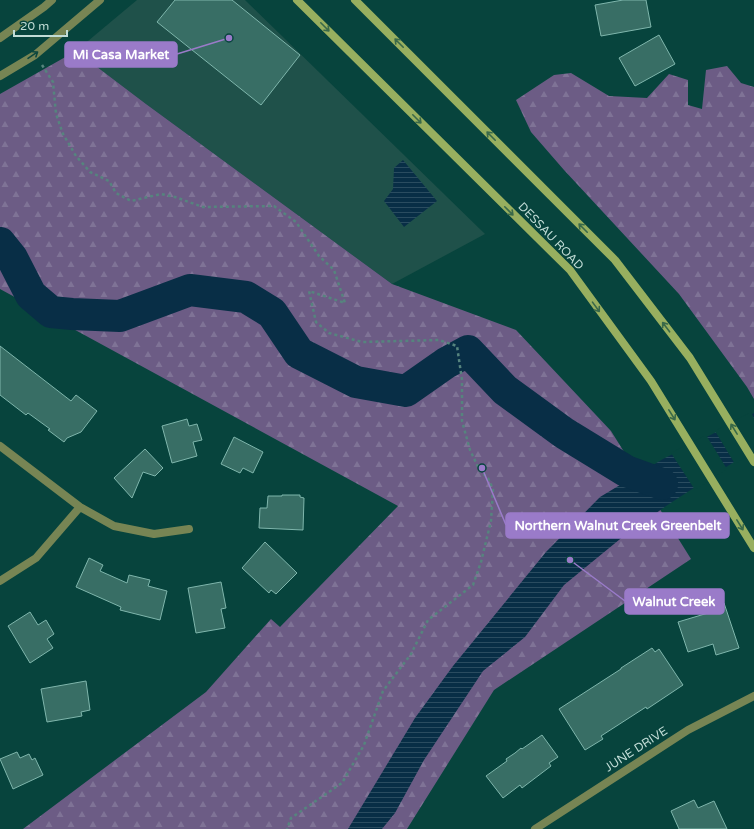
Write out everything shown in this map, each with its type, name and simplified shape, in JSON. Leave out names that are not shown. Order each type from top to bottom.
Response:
[{"type":"main road","name":"DESSAU ROAD","points":[[297,0],[570,270],[651,381],[753,546]]},
{"type":"main road","points":[[355,0],[615,260],[690,358],[754,462]]},
{"type":"street","points":[[0,38],[52,0]]},
{"type":"street","points":[[0,76],[35,55],[100,0]]},
{"type":"street","points":[[0,446],[80,507],[114,526],[154,534],[190,528]]},
{"type":"street","points":[[0,581],[36,558],[80,507]]},
{"type":"street","name":"JUNE DRIVE","points":[[535,829],[688,730],[754,696]]},
{"type":"path","points":[[42,65],[53,82],[56,114],[63,134],[76,156],[90,172],[109,181],[116,193],[131,201],[161,194],[175,197],[203,207],[274,206],[296,222],[319,256],[334,270],[345,303],[309,291],[316,322],[329,333],[362,342],[439,340],[457,346],[462,380],[462,422],[470,450],[480,471],[488,478],[493,489],[491,521],[481,562],[473,585],[428,620],[411,654],[383,691],[364,745],[342,783],[291,818],[286,829]]},
{"type":"shaded area","points":[[137,0],[245,0],[485,234],[392,284],[76,51]]},
{"type":"shaded area","points":[[403,160],[437,201],[404,227],[384,201],[393,189],[394,168]]},
{"type":"shaded area","points":[[754,413],[754,449],[669,504],[625,535],[564,585],[525,637],[483,671],[424,760],[395,813],[382,829],[348,829],[415,718],[453,666],[546,552],[600,497],[663,459]]},
{"type":"green space","points":[[76,51],[392,284],[516,330],[611,431],[691,559],[494,690],[407,829],[23,829],[206,692],[271,619],[280,627],[398,506],[0,289],[0,94]]},
{"type":"green space","points":[[727,66],[741,83],[754,87],[754,399],[747,387],[679,294],[564,170],[531,132],[516,100],[554,75],[571,73],[609,96],[647,98],[669,74],[688,80],[688,105],[702,109],[706,70]]},
{"type":"pier","points":[[751,412],[754,418],[754,452],[735,464],[715,431]]},
{"type":"pier","points":[[706,435],[727,469],[695,490],[671,453]]},
{"type":"building","points":[[175,0],[232,0],[300,55],[261,105],[157,22]]},
{"type":"building","points":[[623,0],[646,0],[651,27],[601,36],[595,5]]},
{"type":"building","points":[[659,35],[675,64],[635,86],[619,58]]},
{"type":"building","points":[[0,346],[71,401],[76,395],[97,411],[81,432],[67,438],[64,442],[48,430],[50,429],[28,413],[26,415],[0,395]]},
{"type":"building","points":[[187,419],[189,426],[197,424],[202,440],[193,442],[197,456],[172,463],[162,426]]},
{"type":"building","points":[[234,437],[263,452],[253,473],[243,468],[240,473],[221,464]]},
{"type":"building","points":[[145,449],[163,468],[155,476],[143,472],[132,498],[114,478]]},
{"type":"building","points":[[300,495],[300,497],[304,498],[303,530],[259,528],[260,508],[267,508],[268,496]]},
{"type":"building","points":[[265,542],[297,573],[276,594],[271,590],[269,593],[242,568]]},
{"type":"building","points":[[89,558],[103,565],[100,571],[127,583],[129,575],[150,580],[148,586],[167,591],[160,620],[120,610],[121,607],[76,587]]},
{"type":"building","points":[[221,582],[226,608],[221,609],[225,628],[196,633],[188,588]]},
{"type":"building","points":[[724,603],[739,648],[716,655],[713,644],[688,652],[678,622],[708,613],[707,609]]},
{"type":"building","points":[[30,612],[38,625],[46,620],[54,634],[47,639],[53,648],[30,663],[8,626]]},
{"type":"building","points":[[652,648],[655,652],[659,649],[683,685],[647,709],[646,707],[601,736],[603,739],[585,750],[559,709]]},
{"type":"building","points":[[86,681],[90,710],[81,712],[82,716],[47,722],[41,689]]},
{"type":"building","points":[[542,735],[558,757],[549,763],[551,766],[522,788],[520,785],[503,798],[486,776],[507,761],[506,759],[521,748],[522,749]]},
{"type":"building","points":[[17,752],[20,758],[29,754],[32,760],[35,758],[43,775],[13,789],[0,759]]},
{"type":"building","points":[[694,800],[698,808],[714,801],[727,829],[679,829],[671,811]]},
{"type":"waterway","points":[[0,243],[12,258],[31,295],[51,312],[120,316],[190,290],[246,297],[272,313],[299,353],[356,382],[406,391],[446,363],[468,351],[505,390],[564,433],[626,471],[662,484]]},
{"type":"place","name":"Mi Casa Market","points":[[229,38]]},
{"type":"place","name":"Northern Walnut Creek Greenbelt","points":[[482,468]]},
{"type":"place","name":"Walnut Creek","points":[[570,560]]}]
